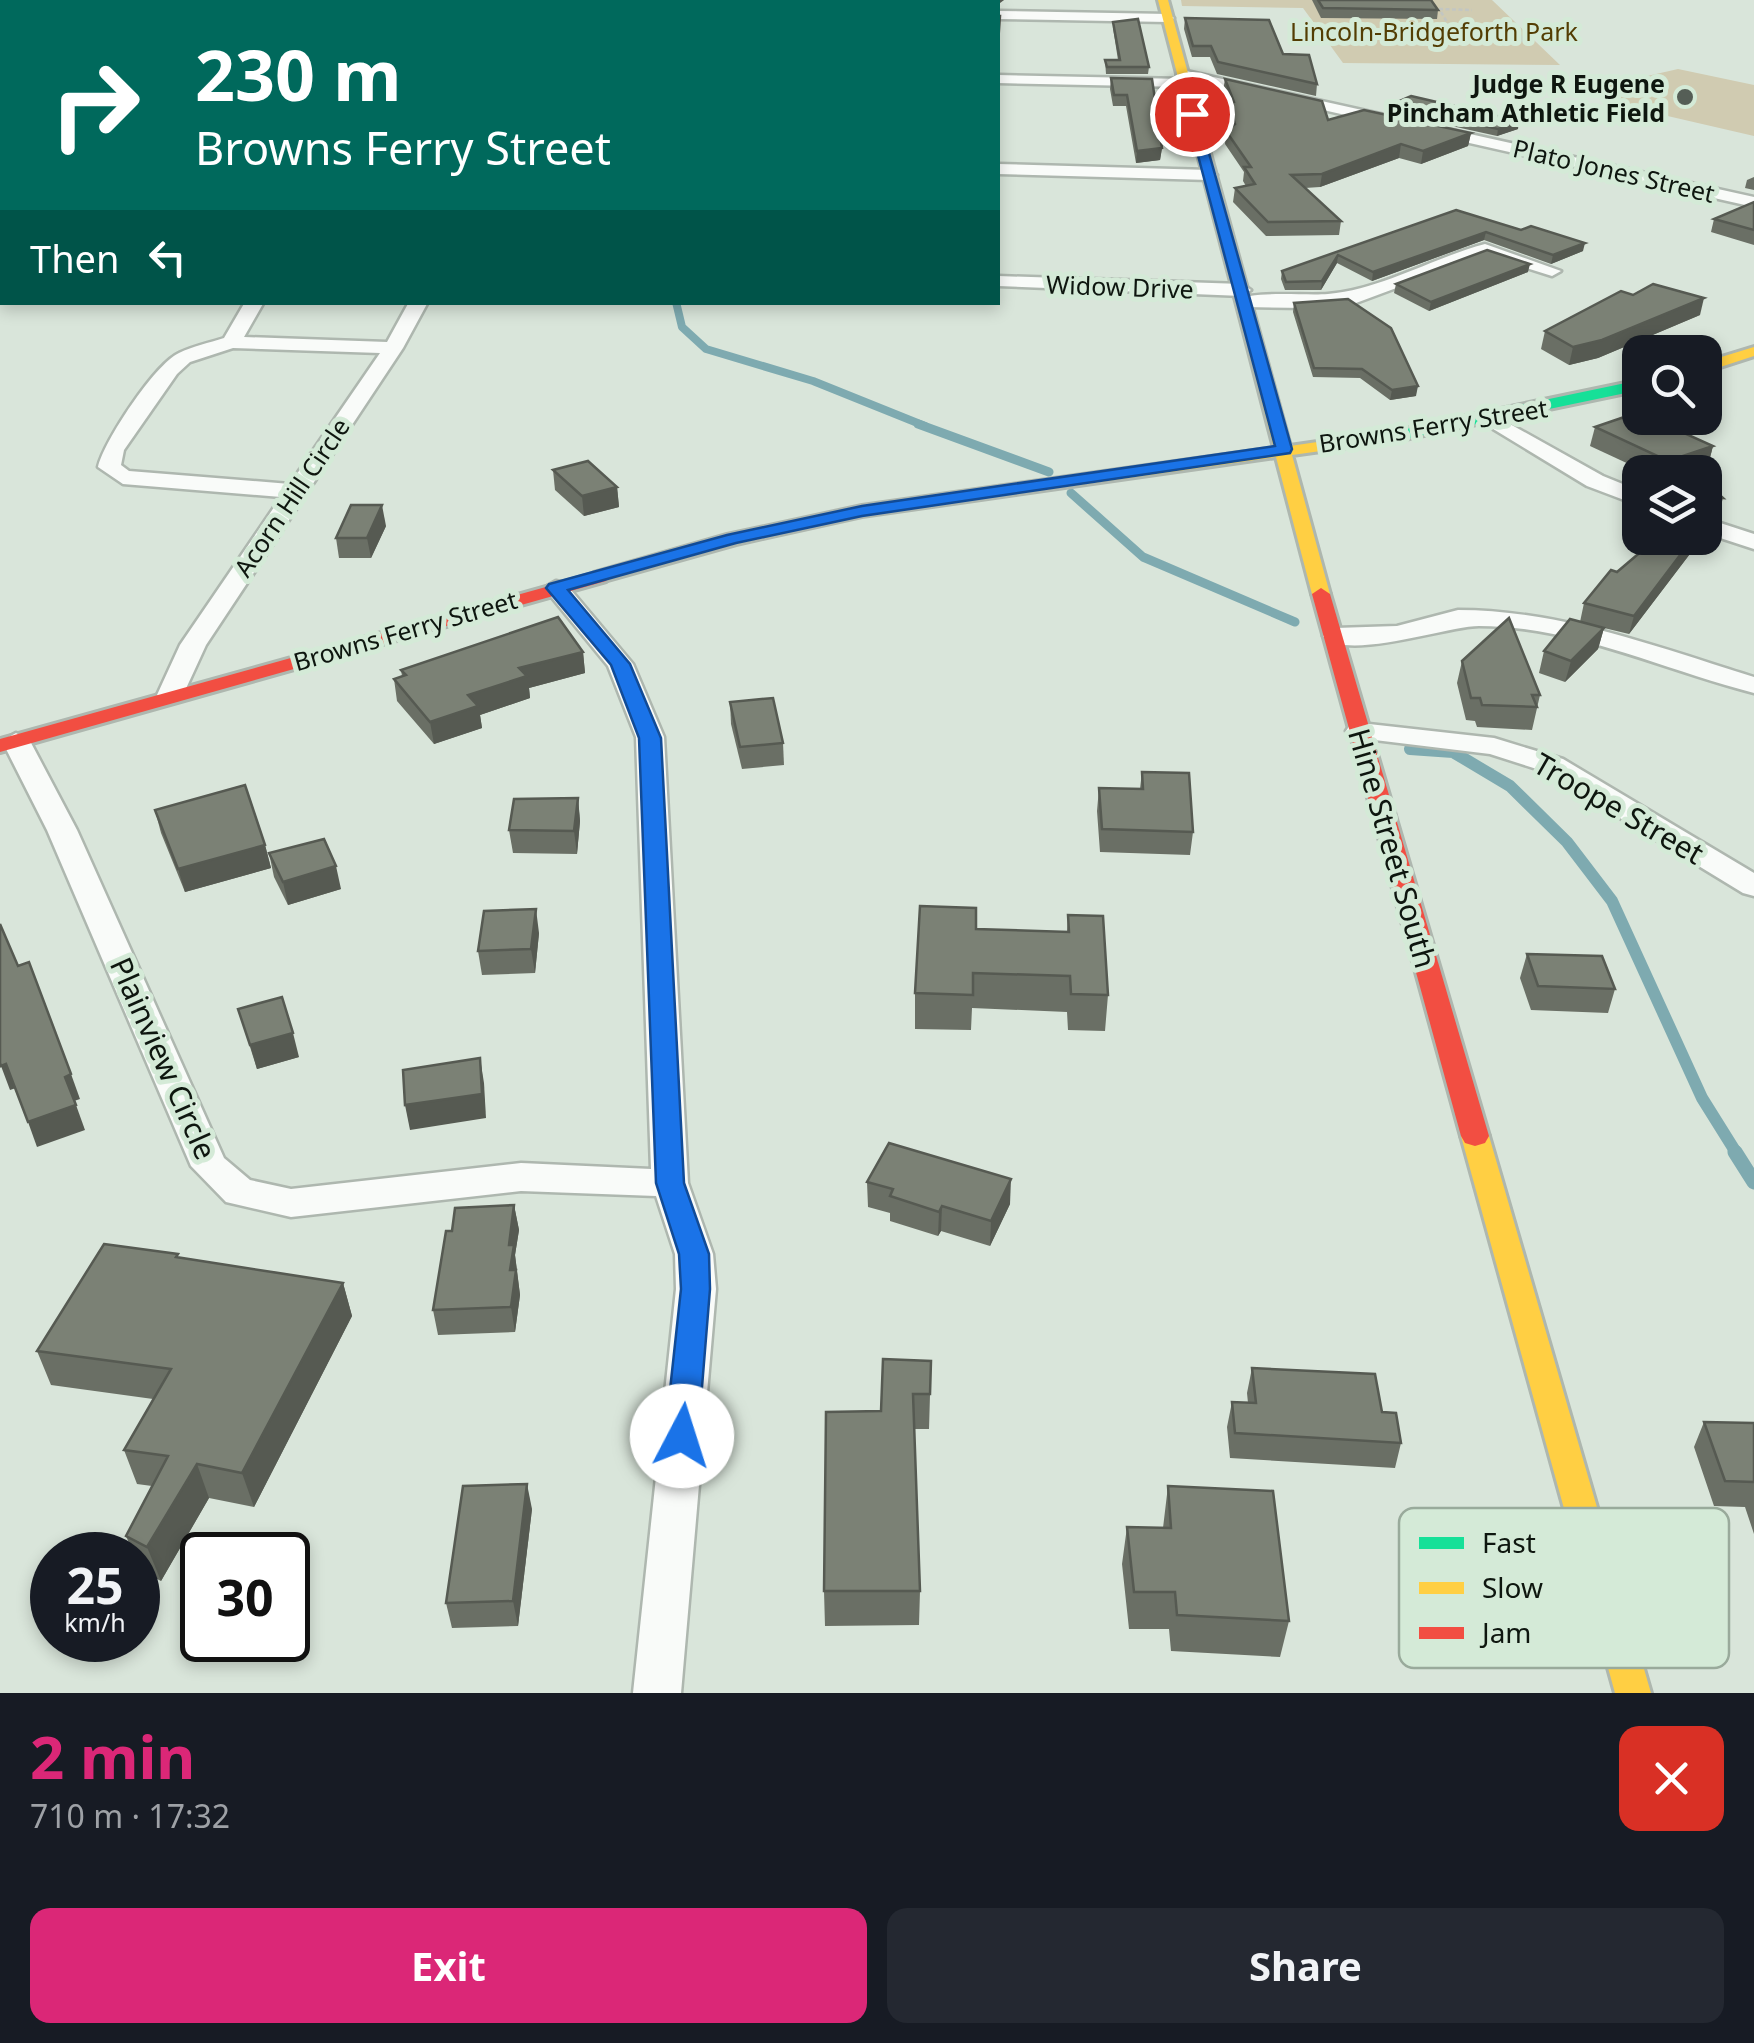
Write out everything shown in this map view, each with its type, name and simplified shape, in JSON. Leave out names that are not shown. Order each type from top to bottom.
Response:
[{"type":"street","points":[[1000,15],[1165,9]]},
{"type":"street","name":"Hine Street South","points":[[1165,9],[1360,730],[1581,1508]]},
{"type":"street","name":"Plato Jones Street","points":[[1000,79],[1183,78],[1754,202]]},
{"type":"street","points":[[1000,169],[1210,175]]},
{"type":"street","name":"Widow Drive","points":[[1000,281],[1319,302],[1356,297],[1485,249],[1552,271]]},
{"type":"street","points":[[231,342],[253,305]]},
{"type":"street","name":"Acorn Hill Circle","points":[[170,695],[192,645],[417,305]]},
{"type":"street","points":[[294,491],[123,476],[108,466],[113,450],[170,370],[183,358],[231,342],[392,348]]},
{"type":"street","points":[[1722,361],[1754,351]]},
{"type":"street","name":"Browns Ferry Street","points":[[8,743],[733,539],[862,511],[1492,420],[1622,389]]},
{"type":"street","points":[[1492,420],[1595,481],[1622,492]]},
{"type":"street","points":[[1722,531],[1754,542]]},
{"type":"street","points":[[556,588],[620,664],[650,738],[670,1183],[694,1254],[696,1289],[657,1693]]},
{"type":"street","points":[[1336,636],[1398,634],[1458,618],[1495,618],[1572,630],[1754,685]]},
{"type":"street","name":"Troope Street","points":[[1360,730],[1494,746],[1552,765],[1754,886]]},
{"type":"street","name":"Plainview Circle","points":[[8,743],[62,830],[209,1166],[240,1192],[291,1204],[521,1176],[670,1183]]},
{"type":"street","name":"Hine Street South","points":[[1626,1668],[1633,1693]]},
{"type":"path","points":[[1439,9],[1450,27],[1512,27],[1524,40],[1504,42]]},
{"type":"path","points":[[1432,12],[1472,10]]},
{"type":"green space","name":"Lincoln-Bridgeforth Park","points":[[1181,0],[1492,0],[1560,65],[1343,63],[1303,8],[1182,6]]},
{"type":"green space","name":"Judge R Eugene Pincham Athletic Field","points":[[1678,69],[1754,85],[1754,136],[1633,108],[1599,87]]},
{"type":"building","points":[[1318,0],[1431,0],[1438,10],[1323,8]]},
{"type":"building","points":[[1185,18],[1269,20],[1283,54],[1309,55],[1317,84],[1218,62],[1211,46],[1193,46]]},
{"type":"building","points":[[1138,19],[1149,67],[1107,67],[1105,60],[1120,60],[1113,22]]},
{"type":"building","points":[[1111,78],[1152,79],[1162,148],[1137,151],[1127,95],[1114,95]]},
{"type":"building","points":[[1225,79],[1322,101],[1328,120],[1364,110],[1471,133],[1423,151],[1401,144],[1322,174],[1291,175],[1341,221],[1268,222],[1235,188],[1255,184],[1244,167],[1251,167],[1226,131],[1235,124],[1229,105],[1234,102]]},
{"type":"building","points":[[1411,96],[1519,121],[1498,129],[1390,105]]},
{"type":"building","points":[[1754,202],[1754,230],[1714,219]]},
{"type":"building","points":[[1456,210],[1521,230],[1531,226],[1585,243],[1553,255],[1486,232],[1373,272],[1338,255],[1322,281],[1286,282],[1282,271]]},
{"type":"building","points":[[1487,250],[1530,264],[1431,302],[1396,284]]},
{"type":"building","points":[[1653,284],[1704,298],[1602,340],[1573,347],[1545,331],[1621,291],[1633,295]]},
{"type":"building","points":[[1348,299],[1391,328],[1418,386],[1392,390],[1362,369],[1314,368],[1294,303]]},
{"type":"building","points":[[1622,418],[1622,435],[1689,435],[1713,446],[1686,455],[1655,455],[1595,427]]},
{"type":"building","points":[[588,461],[617,487],[582,496],[553,470]]},
{"type":"building","points":[[351,505],[382,505],[367,538],[336,538]]},
{"type":"building","points":[[1637,555],[1680,555],[1634,616],[1584,603],[1611,570],[1617,572]]},
{"type":"building","points":[[558,617],[583,652],[519,668],[527,676],[468,695],[478,706],[430,722],[394,679],[406,675],[401,670]]},
{"type":"building","points":[[1509,618],[1540,695],[1532,695],[1537,707],[1482,705],[1480,698],[1471,698],[1462,661]]},
{"type":"building","points":[[1570,619],[1604,628],[1571,661],[1544,651]]},
{"type":"building","points":[[773,698],[783,743],[740,747],[730,702]]},
{"type":"building","points":[[1142,772],[1189,773],[1193,832],[1102,829],[1099,788],[1143,789]]},
{"type":"building","points":[[245,785],[265,845],[178,869],[155,810]]},
{"type":"building","points":[[578,798],[574,831],[509,830],[514,799]]},
{"type":"building","points":[[324,839],[336,866],[283,882],[269,853]]},
{"type":"building","points":[[920,906],[976,908],[976,929],[1069,932],[1068,915],[1103,916],[1108,995],[1071,994],[1070,976],[973,973],[973,995],[915,993]]},
{"type":"building","points":[[536,909],[531,949],[478,951],[484,911]]},
{"type":"building","points":[[0,924],[18,966],[29,962],[71,1074],[65,1077],[76,1105],[28,1122],[6,1064],[0,1063]]},
{"type":"building","points":[[1527,954],[1602,956],[1615,989],[1538,986]]},
{"type":"building","points":[[282,997],[293,1033],[250,1045],[238,1009]]},
{"type":"building","points":[[480,1058],[482,1094],[405,1105],[403,1070]]},
{"type":"building","points":[[889,1143],[1011,1179],[991,1221],[942,1206],[939,1212],[890,1196],[893,1189],[867,1182]]},
{"type":"building","points":[[514,1205],[509,1245],[514,1245],[510,1270],[516,1270],[511,1307],[433,1310],[446,1231],[452,1231],[455,1208]]},
{"type":"building","points":[[104,1244],[343,1283],[242,1473],[197,1464],[156,1532],[128,1532],[168,1456],[124,1450],[171,1369],[37,1351]]},
{"type":"building","points":[[883,1359],[931,1361],[930,1394],[913,1394],[920,1591],[824,1591],[826,1412],[881,1411]]},
{"type":"building","points":[[1252,1368],[1375,1374],[1382,1412],[1396,1413],[1401,1443],[1235,1433],[1232,1402],[1256,1403]]},
{"type":"building","points":[[1704,1422],[1754,1423],[1754,1482],[1725,1481]]},
{"type":"building","points":[[527,1484],[513,1601],[446,1603],[463,1486]]},
{"type":"building","points":[[1168,1486],[1273,1491],[1289,1621],[1177,1615],[1175,1592],[1134,1592],[1127,1527],[1171,1528]]},
{"type":"waterway","points":[[677,305],[682,327],[706,349],[813,381],[925,426]]},
{"type":"waterway","points":[[918,424],[1049,472]]},
{"type":"waterway","points":[[1071,493],[1143,557],[1295,622]]},
{"type":"waterway","points":[[1410,749],[1453,752],[1510,786],[1567,842],[1612,901],[1702,1098],[1737,1154]]},
{"type":"waterway","points":[[1735,1152],[1754,1182]]},
{"type":"traffic: fast","points":[[1400,435],[1622,389]]},
{"type":"traffic: slow","points":[[1163,0],[1321,594]]},
{"type":"traffic: slow","points":[[1722,361],[1754,351]]},
{"type":"traffic: slow","points":[[600,577],[733,539],[862,511],[1400,435]]},
{"type":"traffic: slow","points":[[1475,1136],[1581,1508]]},
{"type":"traffic: slow","points":[[1626,1668],[1633,1693]]},
{"type":"traffic: jam","points":[[0,746],[600,577]]},
{"type":"traffic: jam","points":[[1321,594],[1475,1136]]},
{"type":"place","name":"Judge R Eugene Pincham Athletic Field","points":[[1685,97]]},
{"type":"route","points":[[682,1436],[696,1289],[694,1254],[670,1183],[650,738],[620,664],[556,588],[733,539],[862,511],[1284,449],[1192,114]]}]
